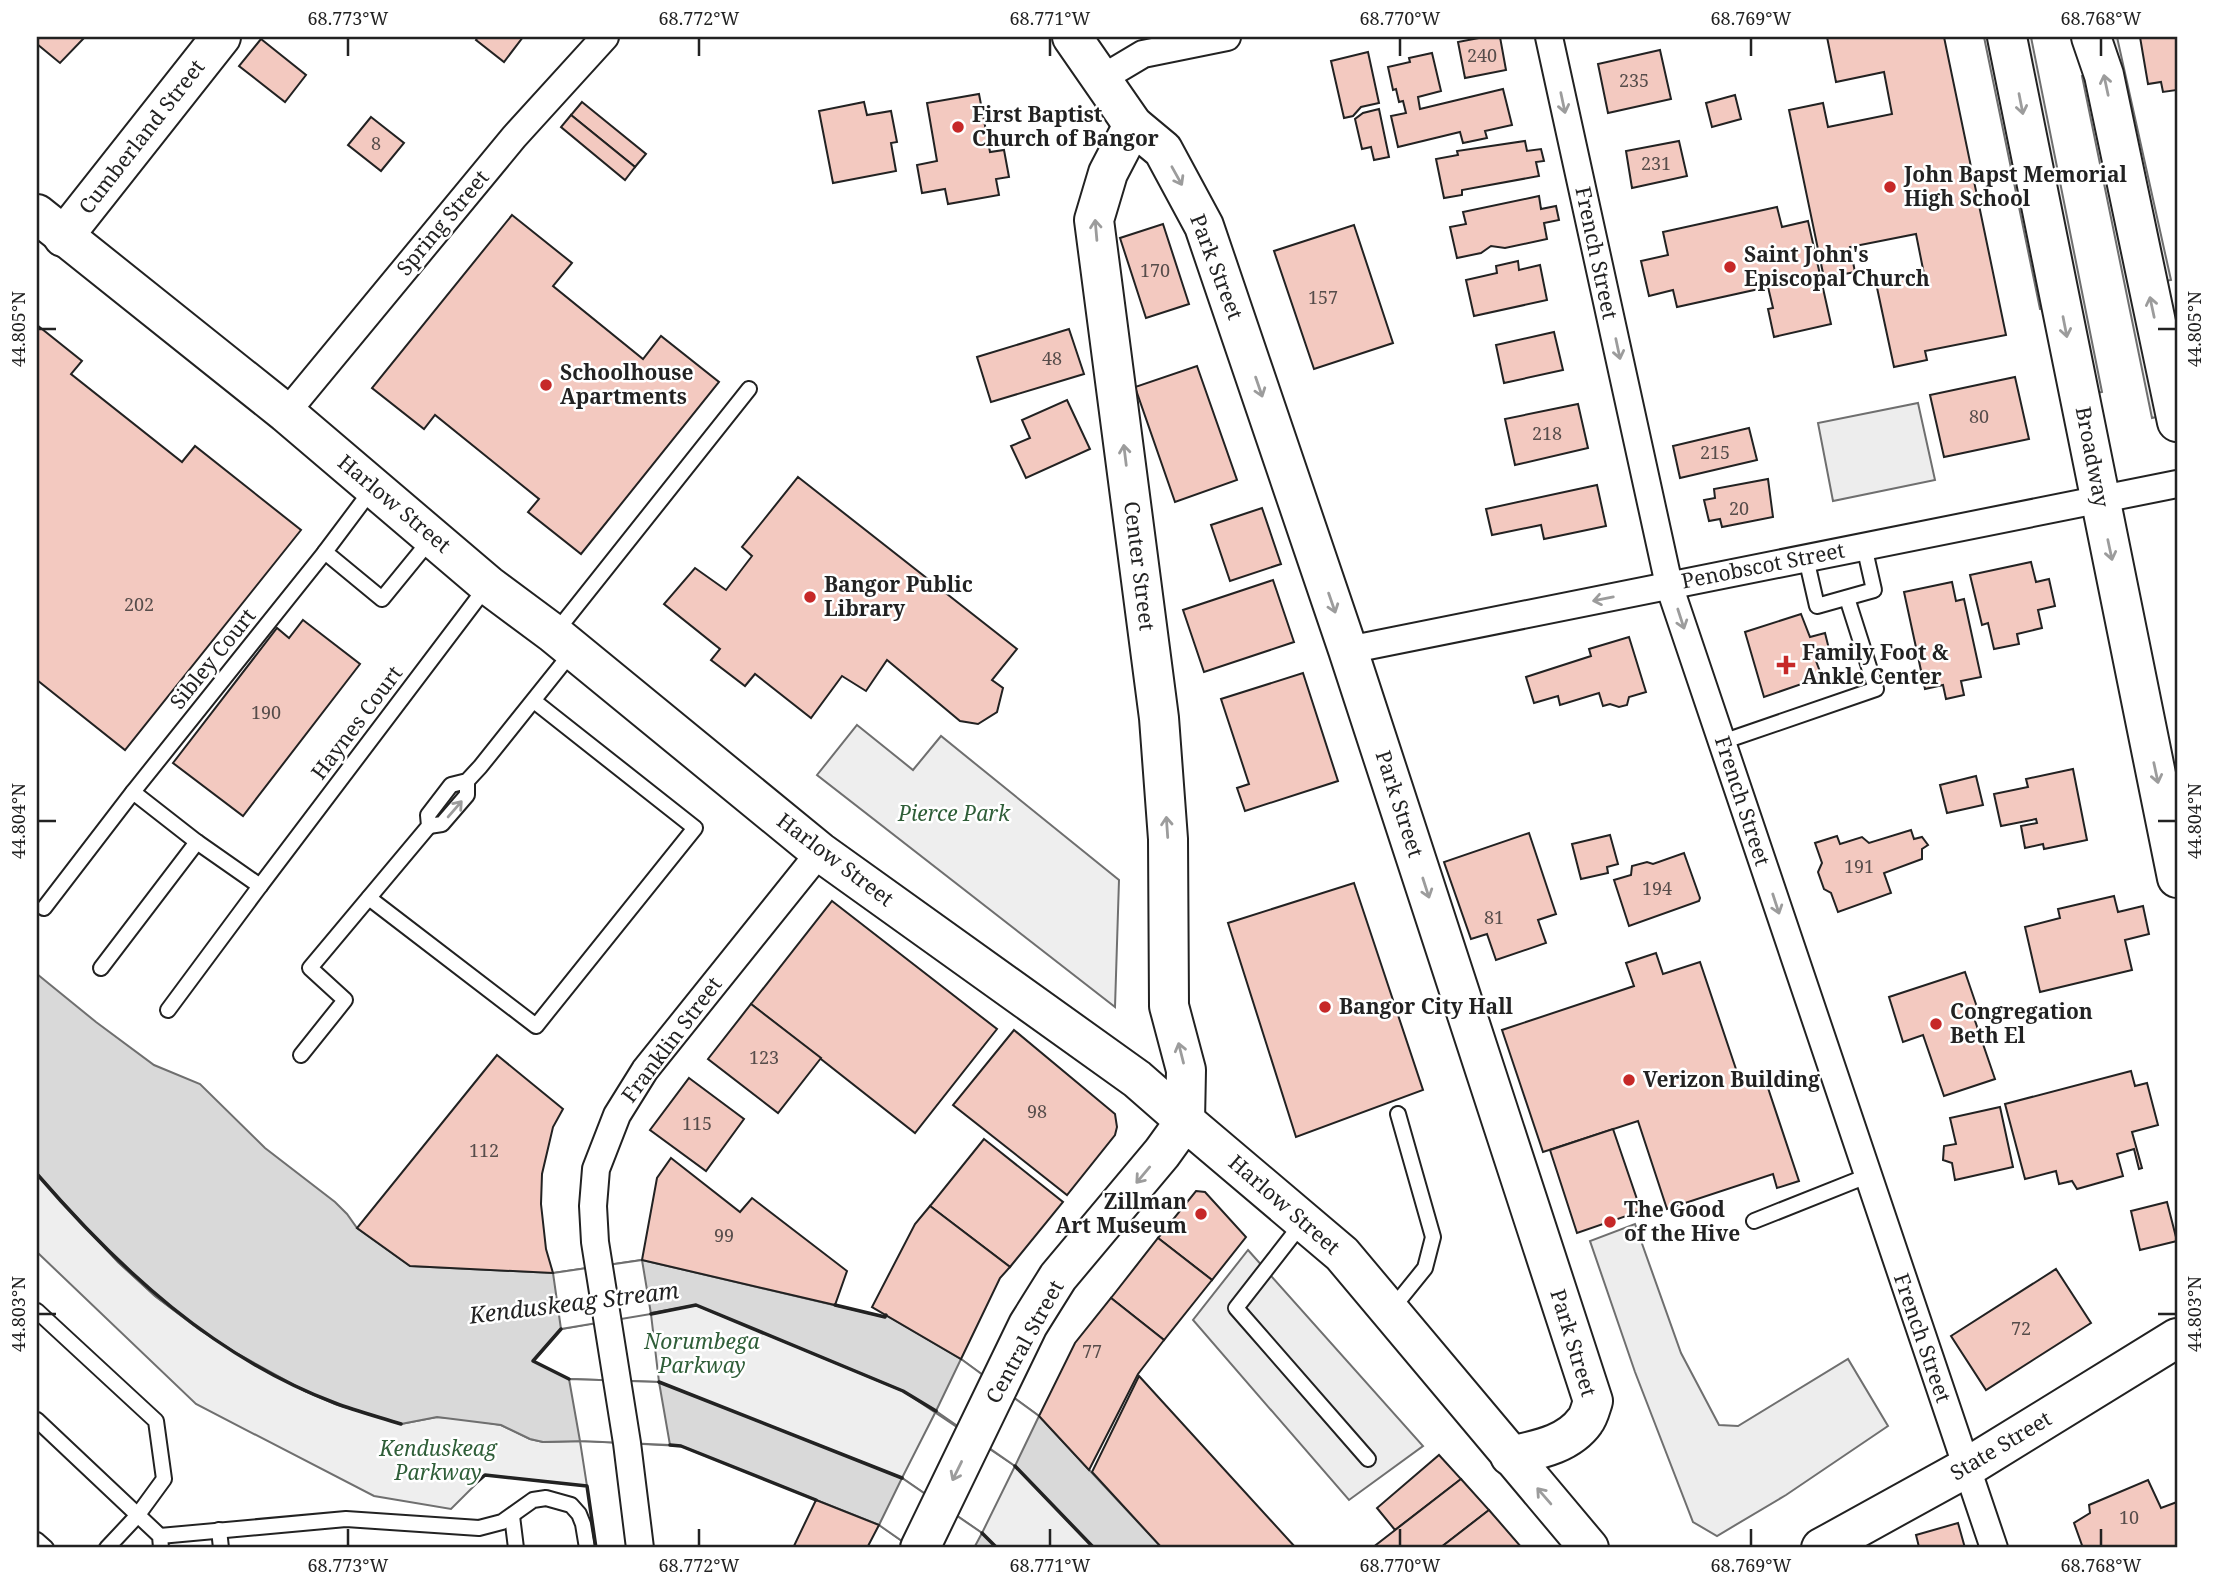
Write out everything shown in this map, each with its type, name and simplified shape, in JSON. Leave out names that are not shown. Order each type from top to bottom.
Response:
[{"type":"street","name":"Cumberland Street","points":[[50,225],[221,37]]},
{"type":"street","name":"Spring Street","points":[[286,414],[514,137],[605,37]]},
{"type":"street","points":[[1072,37],[1133,125]]},
{"type":"street","points":[[1101,79],[1143,54],[1227,37]]},
{"type":"street","name":"French Street","points":[[1549,37],[1670,585],[1994,1548]]},
{"type":"street","name":"Broadway","points":[[2007,37],[2177,878]]},
{"type":"street","points":[[2091,37],[2104,75],[2177,422]]},
{"type":"street","name":"Park Street","points":[[1133,125],[1163,150],[1205,226],[1348,650],[1593,1401],[1585,1421],[1570,1436],[1547,1447],[1510,1456]]},
{"type":"street","name":"Center Street","points":[[1133,125],[1108,173],[1094,220],[1159,718],[1168,839],[1169,1006],[1186,1070],[1185,1121]]},
{"type":"street","name":"Harlow Street","points":[[50,225],[286,414],[488,585],[564,643],[820,852],[1137,1079],[1342,1254],[1589,1548]]},
{"type":"street","name":"Penobscot Street","points":[[1348,650],[2177,484]]},
{"type":"street","name":"Franklin Street","points":[[640,1548],[627,1443],[598,1266],[594,1225],[596,1168],[617,1115],[645,1070],[820,852]]},
{"type":"street","name":"Central Street","points":[[920,1548],[1047,1293],[1185,1121]]},
{"type":"street","name":"State Street","points":[[1821,1548],[1966,1468],[2177,1338]]},
{"type":"lane","points":[[301,1055],[345,1000],[310,968],[429,826],[442,824],[467,795],[467,781],[534,701],[564,643],[749,389]]},
{"type":"lane","name":"Sibley Court","points":[[44,908],[325,552],[373,486]]},
{"type":"lane","points":[[325,552],[382,599],[432,537]]},
{"type":"lane","points":[[1806,558],[1817,606],[1874,590],[1864,547]]},
{"type":"lane","name":"Haynes Court","points":[[168,1010],[488,585]]},
{"type":"lane","points":[[1722,742],[1876,689],[1847,598]]},
{"type":"lane","points":[[369,898],[536,1026],[695,828],[534,701]]},
{"type":"lane","points":[[133,792],[197,842],[260,886]]},
{"type":"lane","points":[[101,968],[197,842]]},
{"type":"lane","points":[[1390,1311],[1425,1268],[1433,1237],[1398,1114]]},
{"type":"lane","points":[[1754,1221],[1867,1176]]},
{"type":"lane","points":[[1303,1221],[1236,1308],[1368,1459]]},
{"type":"lane","points":[[37,1311],[156,1421],[164,1479],[137,1516],[107,1548]]},
{"type":"lane","points":[[37,1420],[137,1516],[160,1542],[219,1530],[346,1519],[479,1528],[491,1526],[512,1516],[533,1500],[546,1498],[571,1506],[579,1514],[587,1548]]},
{"type":"lane","points":[[512,1516],[516,1548]]},
{"type":"lane","points":[[219,1530],[220,1548]]},
{"type":"lane","points":[[37,1540],[46,1548]]},
{"type":"green space","name":"Pierce Park","points":[[857,725],[913,770],[941,736],[1119,880],[1115,1007],[817,775]]},
{"type":"green space","name":"Kenduskeag Parkway","points":[[37,1174],[118,1262],[155,1296],[238,1354],[305,1391],[401,1424],[437,1417],[465,1419],[501,1425],[543,1442],[580,1441],[587,1486],[485,1475],[451,1509],[374,1496],[196,1404],[37,1255]]},
{"type":"green space","name":"Norumbega Parkway","points":[[696,1305],[903,1391],[936,1411],[902,1478],[659,1382],[651,1314]]},
{"type":"green space","points":[[1015,1466],[1094,1548],[997,1548],[982,1533]]},
{"type":"shaded area","points":[[1984,37],[1997,37],[2051,308],[2040,309]]},
{"type":"shaded area","points":[[2018,37],[2031,37],[2102,392],[2092,394]]},
{"type":"shaded area","points":[[2104,37],[2117,37],[2171,280],[2159,282]]},
{"type":"shaded area","points":[[2094,73],[2165,415],[2152,418],[2082,76]]},
{"type":"shaded area","points":[[1918,403],[1935,480],[1833,501],[1818,423]]},
{"type":"shaded area","points":[[1635,1224],[1681,1353],[1719,1425],[1738,1426],[1848,1359],[1888,1426],[1786,1495],[1717,1536],[1693,1522],[1635,1372],[1590,1241]]},
{"type":"shaded area","points":[[1248,1250],[1423,1446],[1349,1500],[1193,1320]]},
{"type":"water","name":"Kenduskeag Stream","points":[[37,974],[154,1065],[200,1084],[265,1148],[335,1202],[357,1228],[410,1266],[553,1273],[642,1260],[885,1317],[886,1315],[961,1359],[1039,1416],[1162,1548],[1094,1548],[1015,1466],[903,1391],[696,1305],[561,1329],[533,1361],[569,1379],[659,1382],[902,1478],[982,1533],[997,1548],[912,1548],[879,1525],[681,1446],[586,1441],[543,1442],[501,1425],[437,1417],[401,1424],[335,1404],[305,1391],[200,1330],[155,1296],[118,1262],[37,1174]]},
{"type":"pier","points":[[642,1260],[651,1314],[561,1329],[553,1273]]},
{"type":"pier","points":[[961,1359],[1039,1416],[1015,1466],[936,1411]]},
{"type":"pier","points":[[569,1379],[659,1382],[670,1445],[580,1441]]},
{"type":"pier","points":[[902,1478],[982,1533],[974,1548],[912,1548],[879,1525]]},
{"type":"building","points":[[37,37],[85,37],[60,63],[37,44]]},
{"type":"building","points":[[478,37],[523,37],[504,62],[476,40]]},
{"type":"building","points":[[1500,37],[1506,70],[1465,78],[1458,42]]},
{"type":"building","name":"John Bapst Memorial High School","points":[[1827,37],[1944,37],[2006,335],[1925,351],[1927,360],[1894,367],[1876,283],[1924,274],[1916,234],[1850,247],[1855,272],[1824,278],[1789,110],[1823,103],[1828,127],[1892,114],[1884,72],[1836,82]]},
{"type":"building","points":[[2140,37],[2177,37],[2177,90],[2163,92],[2161,82],[2148,84]]},
{"type":"building","points":[[261,39],[306,75],[285,102],[239,66]]},
{"type":"building","points":[[1660,50],[1671,99],[1608,113],[1598,64]]},
{"type":"building","points":[[1368,52],[1379,103],[1361,107],[1353,116],[1344,118],[1331,61]]},
{"type":"building","points":[[1432,53],[1441,91],[1418,97],[1420,109],[1503,89],[1512,125],[1485,131],[1487,138],[1463,143],[1460,132],[1398,147],[1391,116],[1406,113],[1403,101],[1399,102],[1396,89],[1393,90],[1388,67],[1410,62],[1409,58]]},
{"type":"building","name":"First Baptist Church of Bangor","points":[[979,94],[990,152],[1004,150],[1009,177],[996,179],[999,195],[948,204],[945,189],[922,193],[917,165],[937,161],[927,103]]},
{"type":"building","points":[[1735,95],[1741,119],[1712,127],[1706,103]]},
{"type":"building","points":[[582,102],[646,154],[635,167],[571,115]]},
{"type":"building","points":[[864,102],[867,115],[891,111],[897,142],[891,143],[896,171],[833,183],[819,111]]},
{"type":"building","points":[[1379,109],[1389,157],[1374,160],[1371,147],[1362,149],[1355,119],[1363,113]]},
{"type":"building","points":[[571,115],[635,167],[625,180],[561,127]]},
{"type":"building","points":[[371,117],[404,143],[381,171],[348,145]]},
{"type":"building","points":[[1525,141],[1527,151],[1541,149],[1544,161],[1536,162],[1539,176],[1462,190],[1462,195],[1444,198],[1436,159],[1458,155],[1457,151]]},
{"type":"building","points":[[1679,141],[1687,176],[1632,188],[1626,151]]},
{"type":"building","points":[[1539,196],[1541,209],[1556,206],[1559,220],[1544,223],[1547,239],[1505,248],[1491,246],[1481,253],[1457,258],[1450,227],[1466,224],[1463,212]]},
{"type":"building","name":"Saint John's Episcopal Church","points":[[1777,207],[1782,227],[1808,221],[1831,324],[1774,337],[1768,309],[1773,308],[1768,287],[1677,307],[1673,290],[1649,296],[1641,261],[1668,255],[1663,232]]},
{"type":"building","name":"Schoolhouse Apartments","points":[[512,215],[572,263],[553,286],[643,359],[661,336],[719,382],[581,554],[528,512],[539,499],[435,415],[424,429],[372,388]]},
{"type":"building","points":[[1163,224],[1189,304],[1146,318],[1120,238]]},
{"type":"building","points":[[1354,225],[1393,343],[1314,369],[1274,251]]},
{"type":"building","points":[[1518,261],[1519,270],[1540,265],[1547,300],[1474,316],[1466,280],[1497,273],[1496,266]]},
{"type":"building","points":[[37,325],[82,361],[71,374],[182,462],[195,446],[301,530],[125,750],[37,680]]},
{"type":"building","points":[[1069,329],[1084,374],[991,402],[977,357]]},
{"type":"building","points":[[1554,332],[1563,370],[1504,383],[1496,345]]},
{"type":"building","points":[[1197,366],[1237,480],[1175,502],[1135,387]]},
{"type":"building","points":[[2015,377],[2029,439],[1944,457],[1930,395]]},
{"type":"building","points":[[1067,400],[1090,449],[1026,478],[1011,446],[1030,438],[1022,420]]},
{"type":"building","points":[[1578,404],[1588,448],[1515,465],[1505,419]]},
{"type":"building","points":[[1749,428],[1757,460],[1680,478],[1673,446]]},
{"type":"building","name":"Bangor Public Library","points":[[798,477],[1017,649],[992,680],[1003,688],[997,712],[978,724],[960,721],[887,660],[866,691],[842,676],[811,718],[755,674],[745,686],[711,660],[720,649],[664,604],[695,568],[726,590],[752,556],[742,547]]},
{"type":"building","points":[[1768,479],[1773,517],[1722,527],[1720,519],[1709,521],[1704,500],[1715,498],[1714,489]]},
{"type":"building","points":[[1597,485],[1606,526],[1544,539],[1541,525],[1492,535],[1486,509]]},
{"type":"building","points":[[1262,508],[1281,564],[1230,581],[1211,525]]},
{"type":"building","points":[[2031,562],[2036,582],[2049,579],[2055,606],[2038,610],[2042,628],[2017,634],[2019,644],[1994,649],[1988,623],[1982,625],[1970,575]]},
{"type":"building","points":[[1273,580],[1294,642],[1204,672],[1183,610]]},
{"type":"building","points":[[1952,582],[1956,601],[1964,599],[1981,677],[1961,681],[1964,695],[1946,699],[1943,685],[1925,689],[1904,592]]},
{"type":"building","name":"Family Foot & Ankle Center","points":[[1801,614],[1810,637],[1825,633],[1829,649],[1813,653],[1822,677],[1764,697],[1745,632]]},
{"type":"building","points":[[303,620],[360,664],[243,816],[173,763],[277,628],[289,638]]},
{"type":"building","points":[[1629,637],[1646,692],[1629,697],[1627,705],[1619,707],[1610,704],[1603,706],[1599,693],[1560,705],[1558,696],[1534,703],[1526,677],[1591,656],[1589,649]]},
{"type":"building","points":[[1303,673],[1338,781],[1245,811],[1237,788],[1249,784],[1221,699]]},
{"type":"building","points":[[2073,769],[2087,840],[2044,849],[2043,844],[2025,848],[2021,826],[2037,823],[2036,819],[2001,826],[1994,794],[2028,787],[2026,779]]},
{"type":"building","points":[[1976,776],[1983,805],[1947,813],[1940,785]]},
{"type":"building","points":[[1911,830],[1914,839],[1922,837],[1928,845],[1922,849],[1922,859],[1884,873],[1891,893],[1838,912],[1831,893],[1824,889],[1818,872],[1822,863],[1815,843],[1837,836],[1840,844],[1862,837],[1869,843]]},
{"type":"building","points":[[1529,833],[1556,914],[1538,920],[1546,943],[1496,960],[1487,934],[1471,939],[1444,862]]},
{"type":"building","points":[[1610,835],[1618,864],[1607,867],[1608,873],[1581,879],[1572,844]]},
{"type":"building","points":[[1684,853],[1699,901],[1629,926],[1614,880],[1631,875],[1632,866],[1647,862],[1653,864]]},
{"type":"building","name":"Bangor City Hall","points":[[1354,883],[1423,1090],[1296,1137],[1228,923]]},
{"type":"building","points":[[2114,896],[2118,912],[2143,906],[2149,934],[2125,940],[2132,970],[2040,992],[2025,927],[2060,918],[2058,909]]},
{"type":"building","points":[[832,901],[997,1029],[915,1133],[751,1004]]},
{"type":"building","name":"Verizon Building","points":[[1656,953],[1663,974],[1700,962],[1741,1084],[1764,1076],[1799,1181],[1777,1188],[1773,1174],[1667,1209],[1638,1121],[1543,1152],[1502,1030],[1634,986],[1626,963]]},
{"type":"building","name":"Congregation Beth El","points":[[1965,972],[1978,1010],[1972,1012],[1995,1079],[1944,1096],[1923,1035],[1903,1042],[1889,997]]},
{"type":"building","points":[[751,1004],[821,1058],[778,1113],[708,1059]]},
{"type":"building","points":[[1014,1030],[1115,1114],[1115,1135],[1067,1195],[953,1105]]},
{"type":"building","points":[[497,1055],[563,1109],[553,1127],[542,1174],[541,1204],[546,1249],[553,1273],[410,1266],[357,1228]]},
{"type":"building","points":[[2131,1071],[2135,1086],[2147,1083],[2158,1125],[2132,1132],[2142,1168],[2139,1169],[2134,1149],[2117,1154],[2123,1176],[2077,1189],[2072,1181],[2059,1184],[2056,1171],[2025,1179],[2005,1104]]},
{"type":"building","points":[[689,1078],[744,1119],[706,1171],[650,1130]]},
{"type":"building","points":[[2000,1107],[2013,1167],[1955,1180],[1952,1163],[1943,1160],[1944,1146],[1956,1144],[1950,1118]]},
{"type":"building","points":[[1613,1129],[1641,1211],[1577,1233],[1550,1150]]},
{"type":"building","points":[[984,1139],[1063,1202],[1010,1267],[930,1206]]},
{"type":"building","points":[[671,1158],[740,1212],[752,1198],[847,1271],[835,1305],[642,1260],[657,1178]]},
{"type":"building","name":"Zillman Art Museum","points":[[1196,1191],[1205,1192],[1246,1237],[1212,1280],[1158,1238]]},
{"type":"building","points":[[2167,1202],[2177,1241],[2140,1250],[2131,1211]]},
{"type":"building","points":[[930,1206],[1010,1267],[1000,1278],[961,1359],[872,1307],[915,1224]]},
{"type":"building","points":[[1158,1238],[1212,1280],[1164,1340],[1111,1298]]},
{"type":"building","points":[[2056,1269],[2091,1323],[1986,1390],[1951,1336]]},
{"type":"building","points":[[1111,1298],[1164,1340],[1138,1374],[1089,1470],[1039,1416],[1075,1343]]},
{"type":"building","points":[[1139,1376],[1296,1548],[1162,1548],[1092,1472]]},
{"type":"building","points":[[1439,1455],[1461,1479],[1395,1530],[1377,1508]]},
{"type":"building","points":[[1461,1479],[1489,1510],[1440,1548],[1372,1548]]},
{"type":"building","points":[[2148,1480],[2161,1508],[2177,1502],[2177,1548],[2083,1548],[2074,1523],[2090,1513],[2089,1505]]},
{"type":"building","points":[[816,1500],[879,1525],[867,1548],[793,1548]]},
{"type":"building","points":[[1489,1510],[1522,1548],[1440,1548]]},
{"type":"building","points":[[1958,1523],[1965,1548],[1916,1548],[1919,1547],[1916,1535]]},
{"type":"wall","points":[[37,1174],[101,1244],[172,1307],[210,1336],[249,1362],[291,1384],[343,1406],[401,1424]]},
{"type":"wall","points":[[651,1314],[696,1305],[903,1391],[936,1411]]},
{"type":"wall","points":[[835,1305],[885,1317],[886,1315]]},
{"type":"wall","points":[[561,1329],[533,1361],[569,1379]]},
{"type":"wall","points":[[659,1382],[902,1478]]},
{"type":"wall","points":[[670,1445],[681,1446],[816,1500]]},
{"type":"wall","points":[[1015,1466],[1094,1548]]},
{"type":"wall","points":[[478,1481],[485,1475],[587,1486],[596,1548]]},
{"type":"wall","points":[[982,1533],[997,1548]]},
{"type":"place","name":"First Baptist Church of Bangor","points":[[958,127]]},
{"type":"place","name":"John Bapst Memorial High School","points":[[1890,187]]},
{"type":"place","name":"Saint John's Episcopal Church","points":[[1730,267]]},
{"type":"place","name":"Schoolhouse Apartments","points":[[546,385]]},
{"type":"place","name":"Bangor Public Library","points":[[810,597]]},
{"type":"place","name":"Family Foot & Ankle Center","points":[[1786,665]]},
{"type":"place","name":"Bangor City Hall","points":[[1325,1007]]},
{"type":"place","name":"Congregation Beth El","points":[[1936,1024]]},
{"type":"place","name":"Verizon Building","points":[[1629,1080]]},
{"type":"place","name":"Zillman Art Museum","points":[[1201,1214]]},
{"type":"place","name":"The Good of the Hive","points":[[1610,1222]]}]
